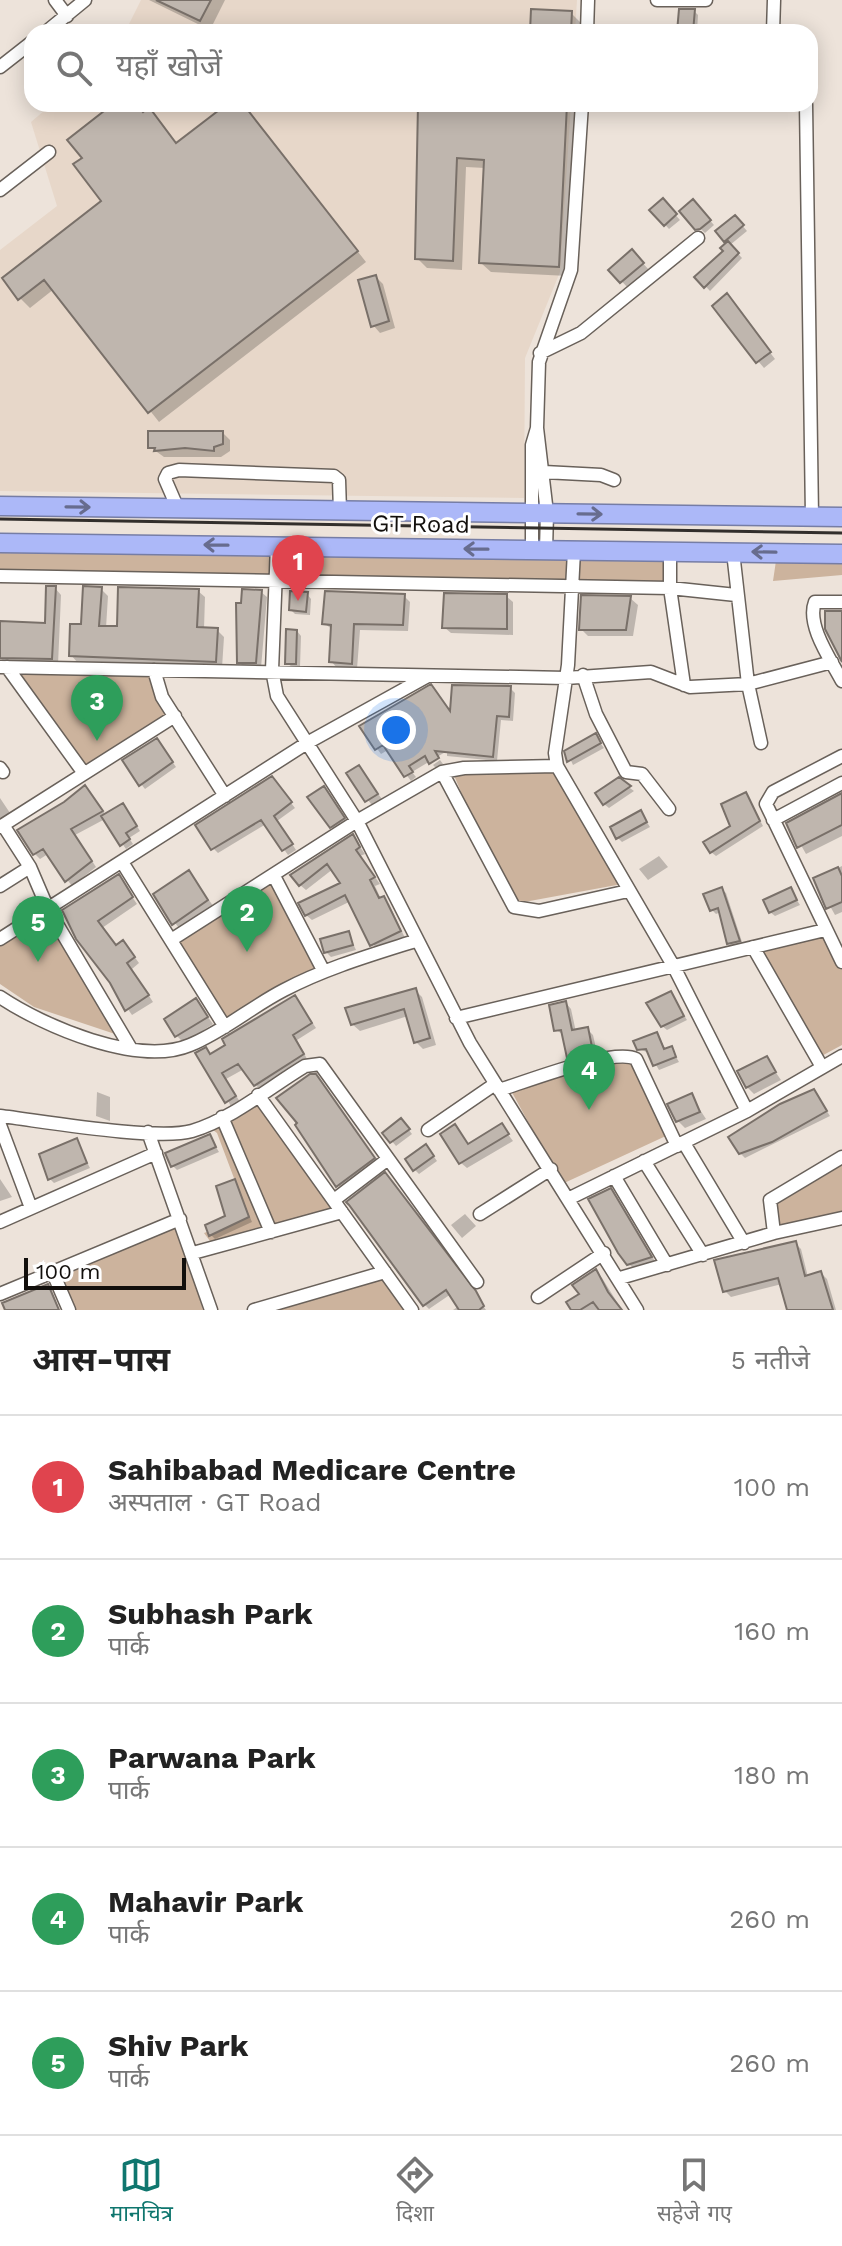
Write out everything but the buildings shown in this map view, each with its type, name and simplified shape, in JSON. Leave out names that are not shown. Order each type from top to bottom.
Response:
[{"type":"highway","name":"GT Road","points":[[0,506],[842,517]]},
{"type":"highway","name":"GT Road","points":[[0,543],[842,554]]},
{"type":"street","points":[[55,0],[67,16]]},
{"type":"street","points":[[56,24],[85,0]]},
{"type":"street","points":[[587,24],[588,0]]},
{"type":"street","points":[[657,0],[706,0]]},
{"type":"street","points":[[773,24],[774,0]]},
{"type":"street","points":[[0,67],[24,48]]},
{"type":"street","points":[[539,550],[544,472],[537,428],[540,353],[571,270],[581,112]]},
{"type":"street","points":[[806,112],[812,517]]},
{"type":"street","points":[[0,190],[49,152]]},
{"type":"street","points":[[540,353],[581,333],[698,238]]},
{"type":"street","points":[[537,428],[532,445],[540,513]]},
{"type":"street","points":[[178,509],[165,479],[168,473],[179,470],[334,476],[339,480],[340,511]]},
{"type":"street","points":[[544,472],[601,475],[614,480]]},
{"type":"street","points":[[277,546],[273,579],[272,670],[277,696],[357,821],[456,1018],[620,1278],[637,1310]]},
{"type":"street","points":[[574,551],[566,678],[555,753],[557,766],[674,967],[747,1111]]},
{"type":"street","points":[[670,551],[670,588],[684,685]]},
{"type":"street","points":[[733,552],[748,684],[761,743]]},
{"type":"street","points":[[0,576],[273,579],[573,589],[670,588],[736,595]]},
{"type":"street","points":[[842,602],[815,602],[813,605],[820,637],[842,681]]},
{"type":"street","points":[[3,667],[566,678],[651,672],[684,685],[748,684],[832,662]]},
{"type":"street","points":[[3,667],[83,772]]},
{"type":"street","points":[[154,670],[162,697],[225,796]]},
{"type":"street","points":[[583,675],[596,714],[626,772],[642,774],[669,809]]},
{"type":"street","points":[[0,939],[307,743],[428,676]]},
{"type":"street","points":[[130,1047],[48,909],[30,867],[1,826],[175,716]]},
{"type":"street","points":[[842,756],[769,795],[766,804],[842,962]]},
{"type":"street","points":[[171,940],[357,821],[442,772],[464,768],[557,766]]},
{"type":"street","points":[[442,772],[514,907],[539,911],[628,891]]},
{"type":"street","points":[[773,820],[842,783]]},
{"type":"street","points":[[122,862],[225,1027]]},
{"type":"street","points":[[0,886],[30,867]]},
{"type":"street","points":[[274,876],[323,970]]},
{"type":"street","points":[[456,1018],[825,930]]},
{"type":"street","points":[[0,997],[32,1017],[70,1033],[130,1047],[178,1050],[225,1027],[263,1001],[323,970],[415,941]]},
{"type":"street","points":[[753,947],[822,1067]]},
{"type":"street","points":[[428,1130],[497,1087],[609,1057],[630,1055],[636,1059],[681,1145],[744,1243]]},
{"type":"street","points":[[570,1198],[747,1111],[842,1056]]},
{"type":"street","points":[[0,1116],[148,1132],[190,1132],[222,1117],[305,1066],[320,1064],[477,1282]]},
{"type":"street","points":[[258,1095],[412,1310]]},
{"type":"street","points":[[222,1117],[271,1232]]},
{"type":"street","points":[[0,1125],[31,1208]]},
{"type":"street","points":[[148,1132],[211,1310]]},
{"type":"street","points":[[0,1222],[156,1153]]},
{"type":"street","points":[[774,1233],[770,1200],[842,1157]]},
{"type":"street","points":[[334,1200],[388,1159]]},
{"type":"street","points":[[644,1161],[703,1255]]},
{"type":"street","points":[[480,1214],[551,1169]]},
{"type":"street","points":[[614,1176],[667,1265]]},
{"type":"street","points":[[193,1253],[342,1212]]},
{"type":"street","points":[[620,1278],[774,1233],[842,1218]]},
{"type":"street","points":[[0,1294],[180,1219]]},
{"type":"street","points":[[538,1297],[604,1253]]},
{"type":"street","points":[[254,1310],[284,1306],[385,1272]]},
{"type":"street","points":[[53,1273],[69,1310]]},
{"type":"shaded area","points":[[141,0],[577,0],[576,24],[129,24]]},
{"type":"shaded area","points":[[43,112],[570,112],[560,272],[525,358],[524,498],[0,491],[0,250],[57,206],[31,122]]},
{"type":"shaded area","points":[[0,542],[667,551],[670,587],[0,576]]},
{"type":"shaded area","points":[[777,554],[842,555],[842,575],[773,581]]},
{"type":"shaded area","points":[[18,670],[152,673],[165,715],[87,767]]},
{"type":"shaded area","points":[[451,768],[553,771],[622,884],[508,905]]},
{"type":"shaded area","points":[[268,876],[320,970],[225,1023],[174,935]]},
{"type":"shaded area","points":[[47,914],[121,1036],[34,1007],[0,984],[0,941]]},
{"type":"shaded area","points":[[824,935],[842,970],[842,1045],[814,1060],[754,952]]},
{"type":"shaded area","points":[[630,1053],[668,1135],[562,1184],[508,1085]]},
{"type":"shaded area","points":[[255,1097],[338,1209],[213,1245],[204,1233],[243,1219],[246,1210],[217,1133],[208,1126]]},
{"type":"shaded area","points":[[842,1155],[842,1218],[774,1233],[763,1198]]},
{"type":"shaded area","points":[[179,1223],[203,1310],[76,1310],[60,1273]]},
{"type":"shaded area","points":[[385,1272],[413,1310],[278,1310],[275,1300]]},
{"type":"railway","points":[[0,519],[842,533]]},
{"type":"place","name":"Sahibabad Medicare Centre","points":[[298,601]]},
{"type":"place","name":"Parwana Park","points":[[97,741]]},
{"type":"place","name":"Subhash Park","points":[[247,952]]},
{"type":"place","name":"Shiv Park","points":[[38,962]]},
{"type":"place","name":"Mahavir Park","points":[[589,1110]]}]
